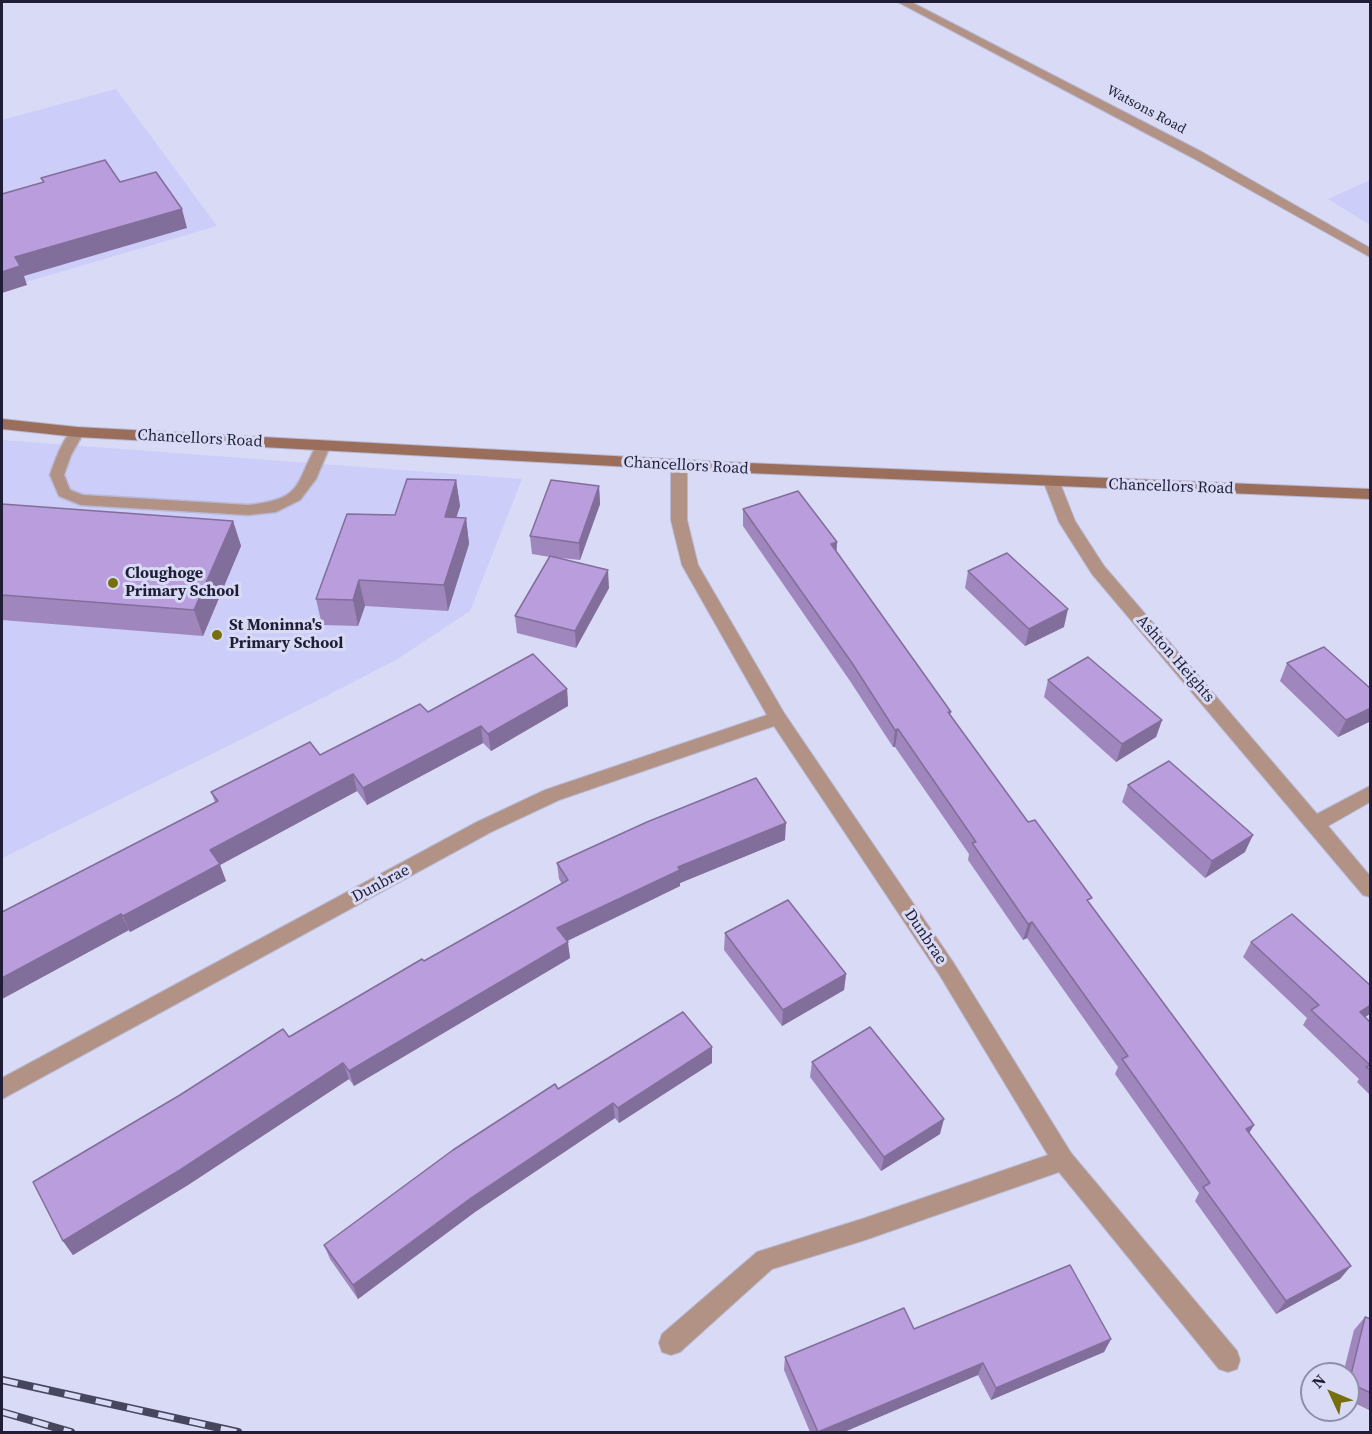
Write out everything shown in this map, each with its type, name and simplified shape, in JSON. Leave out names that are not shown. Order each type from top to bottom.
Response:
[{"type":"street","name":"Watsons Road","points":[[904,2],[1131,118],[1289,204],[1371,253]]},
{"type":"street","name":"Chancellors Road","points":[[2,424],[77,432],[679,466],[1052,483],[1371,494]]},
{"type":"street","name":"Dunbrae","points":[[679,466],[679,520],[690,565],[778,718],[946,968],[1063,1160],[1228,1360]]},
{"type":"street","name":"Ashton Heights","points":[[1052,483],[1067,522],[1098,570],[1371,889]]},
{"type":"street","name":"Dunbrae","points":[[2,1089],[484,827],[552,795],[778,718]]},
{"type":"street","points":[[1314,825],[1371,793]]},
{"type":"street","points":[[671,1343],[765,1260],[865,1230],[1063,1160]]},
{"type":"lane","points":[[77,432],[57,475],[64,493],[81,500],[248,510],[276,507],[296,497],[309,479],[323,446]]},
{"type":"shaded area","points":[[116,89],[217,226],[2,289],[2,120]]},
{"type":"shaded area","points":[[1370,180],[1370,225],[1328,199]]},
{"type":"shaded area","name":"St Moninna's Primary School","points":[[2,440],[522,479],[470,611],[396,660],[2,858]]},
{"type":"building","points":[[105,160],[120,182],[156,172],[182,209],[15,257],[20,266],[2,272],[2,194],[44,182],[41,178]]},
{"type":"building","points":[[407,479],[456,480],[445,517],[466,518],[444,585],[359,580],[353,600],[316,599],[347,514],[395,515]]},
{"type":"building","points":[[551,480],[599,486],[579,543],[530,536]]},
{"type":"building","points":[[798,491],[837,542],[831,544],[951,712],[948,712],[1028,822],[1035,820],[1092,898],[1087,900],[1254,1125],[1246,1129],[1351,1266],[1286,1301],[1203,1187],[1210,1183],[1122,1059],[1128,1056],[1032,922],[1028,924],[972,843],[976,842],[898,729],[895,730],[852,663],[743,509]]},
{"type":"building","name":"Cloughoge Primary School","points":[[2,504],[233,521],[194,610],[2,595]]},
{"type":"building","points":[[1007,553],[1068,609],[1029,629],[968,571]]},
{"type":"building","points":[[550,556],[608,570],[575,631],[515,616]]},
{"type":"building","points":[[1324,647],[1371,689],[1371,708],[1346,720],[1287,663]]},
{"type":"building","points":[[533,654],[567,689],[488,734],[481,726],[363,788],[353,774],[210,850],[220,864],[2,978],[2,912],[218,801],[211,792],[310,742],[320,755],[420,704],[428,712]]},
{"type":"building","points":[[1088,657],[1162,720],[1122,744],[1048,680]]},
{"type":"building","points":[[1169,761],[1253,835],[1212,861],[1128,785]]},
{"type":"building","points":[[756,778],[786,823],[678,867],[680,870],[557,928],[568,942],[349,1071],[343,1063],[180,1170],[63,1241],[33,1182],[180,1095],[283,1029],[289,1037],[422,959],[424,961],[568,880],[557,863],[647,822]]},
{"type":"building","points":[[788,900],[846,974],[783,1010],[725,933]]},
{"type":"building","points":[[1292,914],[1371,986],[1371,1005],[1360,1012],[1371,1023],[1371,1071],[1366,1067],[1370,1065],[1311,1010],[1319,1005],[1251,942]]},
{"type":"building","points":[[683,1012],[712,1047],[618,1108],[613,1103],[471,1198],[353,1285],[324,1245],[453,1150],[555,1084],[558,1089]]},
{"type":"building","points":[[870,1027],[944,1119],[884,1157],[812,1062]]},
{"type":"building","points":[[1070,1265],[1111,1339],[996,1388],[983,1363],[818,1432],[785,1357],[904,1308],[914,1329]]},
{"type":"building","points":[[1365,1317],[1371,1319],[1371,1393],[1360,1388],[1360,1362],[1354,1362]]},
{"type":"railway","points":[[2,1380],[238,1432]]},
{"type":"railway","points":[[2,1412],[71,1432]]},
{"type":"place","name":"Cloughoge Primary School","points":[[113,583]]},
{"type":"place","name":"St Moninna's Primary School","points":[[217,635]]}]
